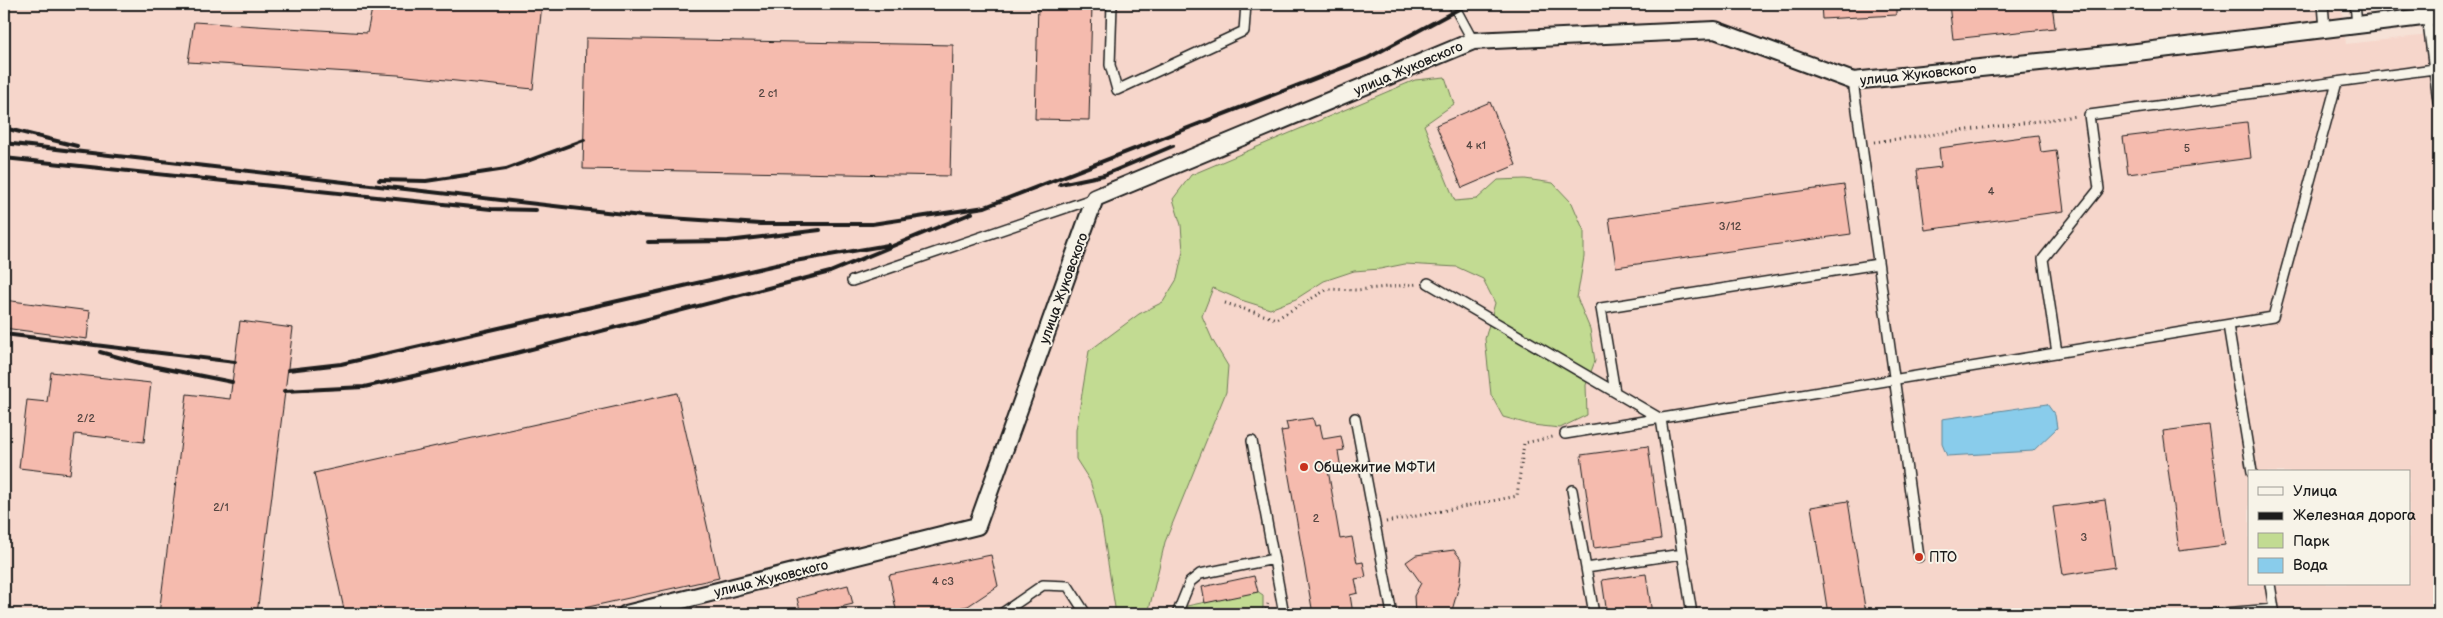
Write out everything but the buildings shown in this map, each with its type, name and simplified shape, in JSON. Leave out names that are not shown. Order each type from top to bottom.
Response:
[{"type":"street","name":"улица Жуковского","points":[[626,614],[977,526],[1095,198],[1473,41],[1715,30],[1853,81],[2137,52],[2433,15]]},
{"type":"lane","points":[[1112,4],[1110,65],[1117,90],[1244,31],[1246,4]]},
{"type":"lane","points":[[1453,4],[1473,41]]},
{"type":"lane","points":[[2323,4],[2325,29]]},
{"type":"lane","points":[[2355,4],[2357,25]]},
{"type":"lane","points":[[2433,15],[2434,69],[2439,100]]},
{"type":"lane","points":[[2058,353],[2043,259],[2099,189],[2089,115],[2434,69]]},
{"type":"lane","points":[[1853,81],[1919,557]]},
{"type":"lane","points":[[1565,434],[2273,317],[2337,82]]},
{"type":"lane","points":[[852,281],[1095,198]]},
{"type":"lane","points":[[1615,392],[1601,308],[1878,264]]},
{"type":"lane","points":[[1428,282],[1661,418]]},
{"type":"lane","points":[[2228,325],[2252,470]]},
{"type":"lane","points":[[1355,418],[1392,614]]},
{"type":"lane","points":[[1661,418],[1692,614]]},
{"type":"lane","points":[[1252,441],[1284,614]]},
{"type":"lane","points":[[1572,490],[1594,614]]},
{"type":"lane","points":[[1586,568],[1682,554]]},
{"type":"lane","points":[[1177,614],[1190,582],[1200,574],[1274,559]]},
{"type":"lane","points":[[1001,614],[1043,585],[1068,586],[1086,614]]},
{"type":"lane","points":[[2210,614],[2274,612],[2270,586]]},
{"type":"path","points":[[1861,143],[2089,115]]},
{"type":"path","points":[[1225,303],[1276,318],[1328,289],[1357,290],[1428,282]]},
{"type":"path","points":[[1376,524],[1517,496],[1524,443],[1565,434]]},
{"type":"path","points":[[1264,614],[1268,605],[1267,598]]},
{"type":"shaded area","points":[[4,4],[2350,4],[2341,5],[2346,44],[2439,34],[2439,614],[4,614]]},
{"type":"green space","points":[[1445,77],[1454,104],[1424,125],[1455,201],[1477,199],[1498,180],[1525,179],[1553,183],[1572,203],[1584,231],[1584,257],[1577,298],[1590,329],[1595,361],[1586,385],[1587,415],[1560,428],[1532,425],[1503,417],[1491,395],[1485,339],[1495,303],[1483,279],[1457,267],[1405,264],[1380,269],[1354,271],[1324,281],[1296,299],[1270,309],[1241,300],[1213,288],[1202,316],[1213,341],[1228,366],[1226,392],[1165,542],[1148,614],[1116,614],[1101,519],[1090,481],[1076,459],[1076,430],[1089,351],[1139,314],[1163,302],[1177,279],[1183,251],[1181,225],[1173,199],[1191,175],[1415,80]]},
{"type":"green space","points":[[1257,591],[1263,595],[1263,608],[1259,614],[1185,614],[1187,606]]},
{"type":"water","points":[[2047,404],[2055,415],[2057,428],[2033,451],[1947,456],[1942,444],[1942,419]]},
{"type":"railway","points":[[4,143],[641,216],[760,224],[872,224],[985,207],[1368,58],[1468,4]]},
{"type":"railway","points":[[4,128],[77,146]]},
{"type":"railway","points":[[379,180],[426,181],[506,169],[584,140]]},
{"type":"railway","points":[[1060,184],[1104,175],[1173,146]]},
{"type":"railway","points":[[4,158],[491,209],[536,210]]},
{"type":"railway","points":[[284,391],[364,387],[512,354],[830,272],[972,213]]},
{"type":"railway","points":[[648,242],[728,241],[820,230]]},
{"type":"railway","points":[[288,370],[341,364],[789,262],[888,245]]},
{"type":"railway","points":[[4,334],[235,362]]},
{"type":"railway","points":[[100,352],[147,365],[232,382]]},
{"type":"place","name":"Общежитие МФТИ","points":[[1304,467]]},
{"type":"place","name":"ПТО","points":[[1919,557]]}]
